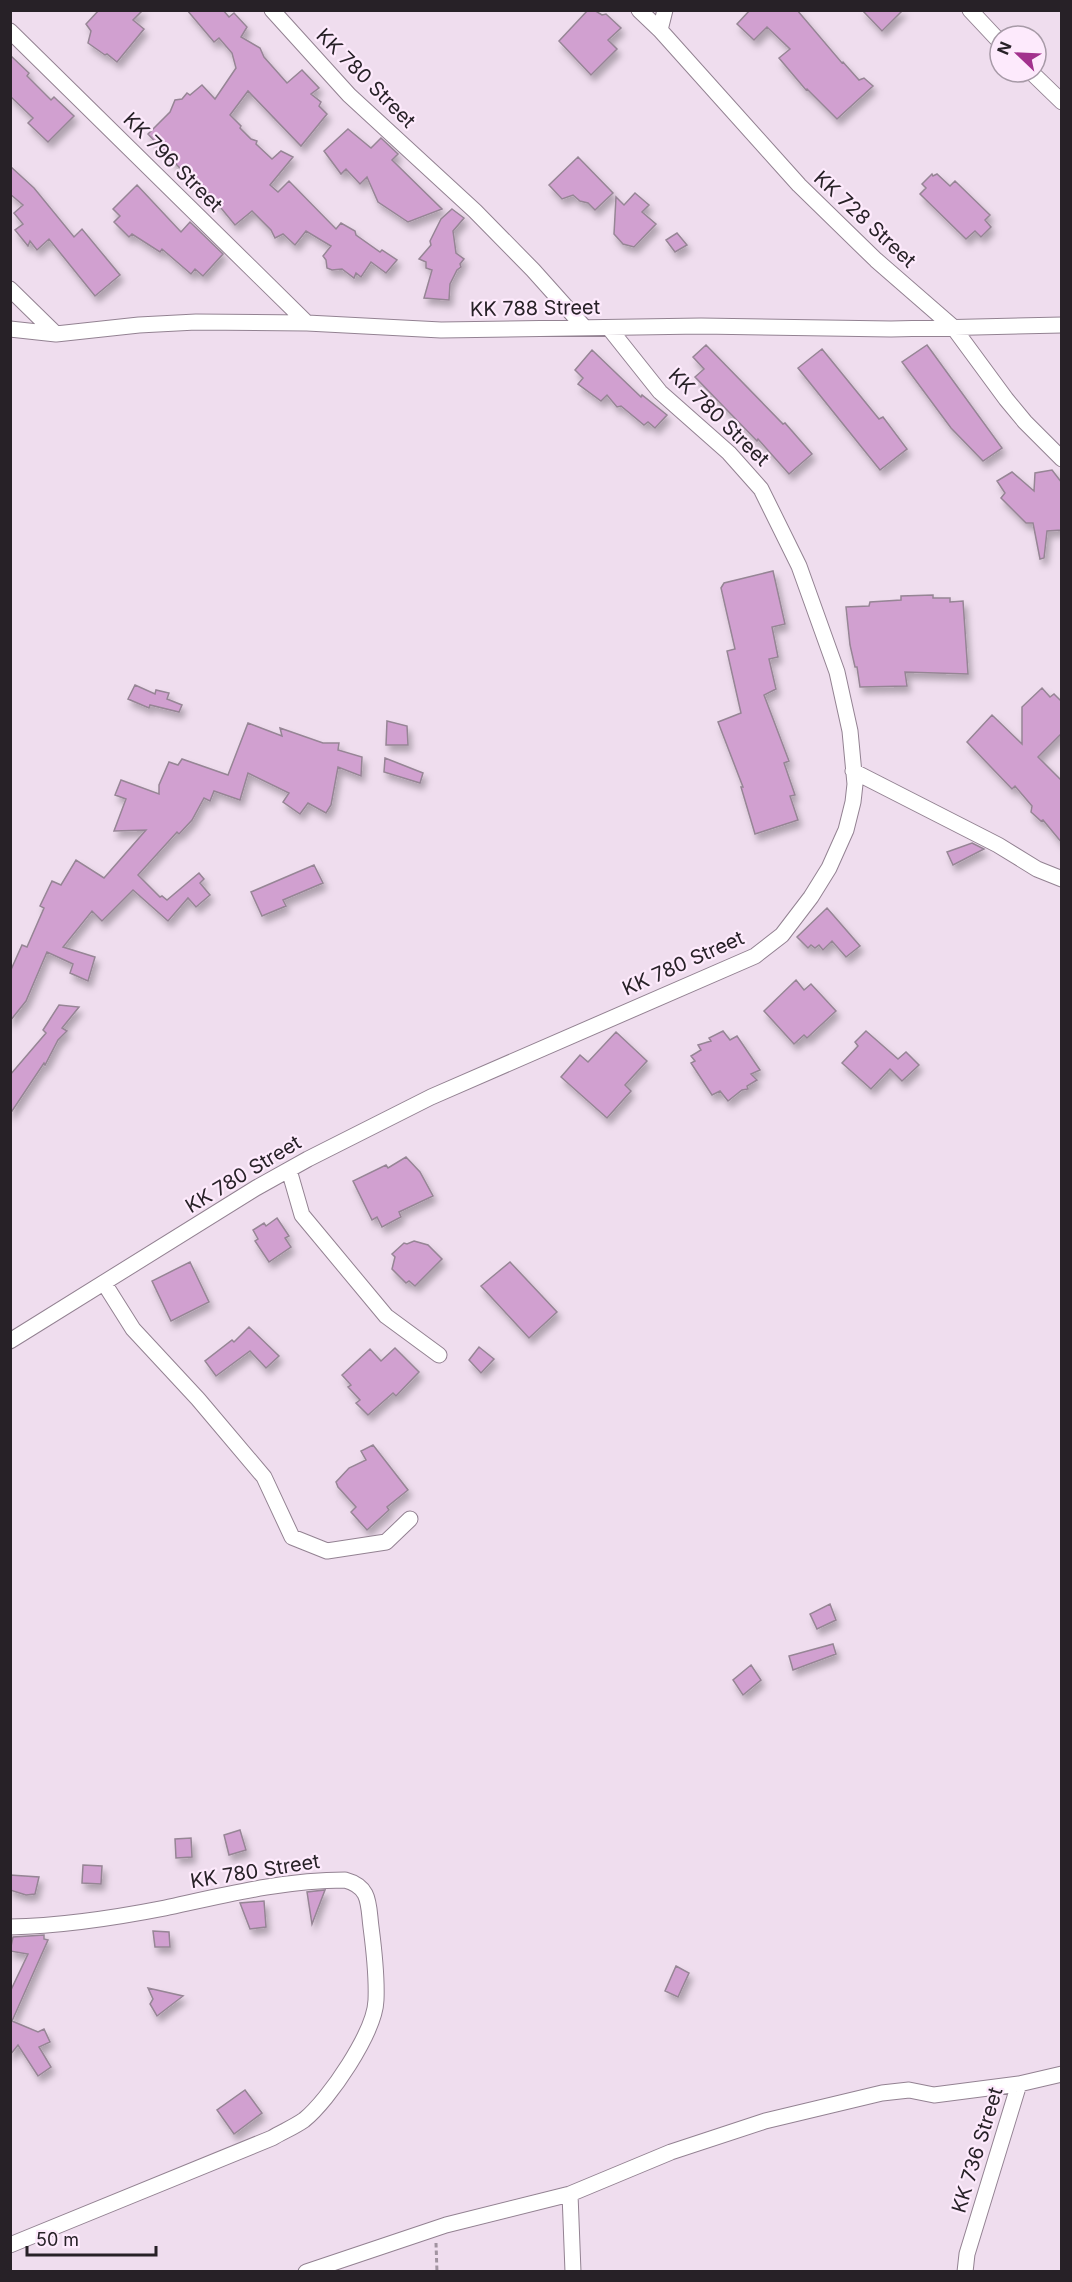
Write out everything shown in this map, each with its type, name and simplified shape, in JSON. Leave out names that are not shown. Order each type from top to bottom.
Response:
[{"type":"street","name":"KK 780 Street","points":[[272,10],[349,95],[475,211],[533,270],[584,327]]},
{"type":"street","name":"KK 728 Street","points":[[639,10],[660,30],[799,185],[876,260],[953,327],[1013,407],[1062,459]]},
{"type":"street","points":[[660,30],[665,10]]},
{"type":"street","points":[[970,10],[988,29]]},
{"type":"street","name":"KK 796 Street","points":[[10,31],[307,323]]},
{"type":"street","points":[[1043,84],[1062,102]]},
{"type":"street","points":[[10,289],[56,334]]},
{"type":"street","name":"KK 788 Street","points":[[10,329],[56,334],[165,323],[307,323],[441,330],[701,326],[891,329],[1062,325]]},
{"type":"street","name":"KK 780 Street","points":[[10,1341],[289,1170],[431,1097],[755,956],[782,935],[811,897],[829,868],[846,830],[853,802],[850,731],[834,661],[799,566],[761,489],[729,453],[660,392],[609,328]]},
{"type":"street","points":[[853,771],[998,845],[1037,869],[1062,879]]},
{"type":"street","points":[[289,1170],[302,1215],[386,1316],[440,1355]]},
{"type":"street","points":[[104,1283],[133,1329],[198,1399],[264,1477],[292,1537],[327,1551],[386,1542],[410,1519]]},
{"type":"street","name":"KK 780 Street","points":[[10,1926],[56,1926],[263,1887],[345,1880],[358,1884],[366,1895],[376,2002],[363,2039],[344,2073],[324,2100],[304,2120],[272,2138],[10,2245]]},
{"type":"street","name":"KK 736 Street","points":[[965,2271],[967,2254],[1020,2084],[1062,2074]]},
{"type":"street","points":[[306,2271],[436,2228],[570,2194],[671,2152],[765,2121],[882,2093],[909,2090],[934,2095],[1020,2084]]},
{"type":"street","points":[[570,2194],[573,2271]]},
{"type":"path","points":[[436,2228],[436,2271]]},
{"type":"building","points":[[99,10],[143,10],[133,20],[144,29],[117,62],[88,43],[91,31],[86,24]]},
{"type":"building","points":[[187,10],[223,10],[229,17],[234,13],[247,27],[241,37],[260,48],[264,57],[287,83],[302,70],[319,88],[311,94],[321,102],[319,106],[327,114],[301,146],[248,91],[230,115],[272,159],[281,151],[293,157],[270,185],[278,192],[289,181],[336,229],[341,223],[355,231],[356,235],[380,252],[382,250],[397,260],[386,273],[371,262],[361,277],[356,273],[354,278],[342,269],[327,268],[323,256],[331,246],[306,231],[295,245],[283,234],[275,238],[271,230],[252,211],[235,225],[207,191],[205,193],[192,177],[190,179],[148,134],[170,112],[175,100],[182,99],[187,93],[190,95],[202,85],[215,99],[236,68],[232,53],[219,38],[214,42]]},
{"type":"building","points":[[588,10],[594,10],[602,15],[606,14],[621,28],[608,40],[617,49],[591,75],[559,41]]},
{"type":"building","points":[[750,10],[797,10],[859,80],[864,78],[873,86],[837,119],[806,90],[779,58],[790,49],[767,27],[754,40],[737,24]]},
{"type":"building","points":[[862,10],[903,10],[882,31]]},
{"type":"building","points":[[10,55],[29,73],[27,76],[51,100],[54,97],[74,116],[48,142],[28,123],[33,118],[10,96]]},
{"type":"building","points":[[348,129],[371,148],[381,138],[398,154],[392,160],[442,209],[408,222],[378,202],[367,177],[360,184],[346,169],[341,174],[324,151]]},
{"type":"building","points":[[578,157],[613,193],[595,210],[588,203],[580,201],[573,195],[562,199],[549,185]]},
{"type":"building","points":[[10,166],[34,188],[74,237],[82,229],[120,275],[95,296],[49,239],[37,250],[30,241],[28,246],[15,230],[23,224],[14,213],[23,205],[10,194]]},
{"type":"building","points":[[932,174],[933,176],[937,174],[950,186],[955,181],[990,215],[985,220],[991,227],[981,237],[975,231],[966,239],[920,194],[926,188],[922,184]]},
{"type":"building","points":[[137,185],[181,232],[190,222],[223,254],[203,276],[195,269],[191,274],[162,249],[160,252],[132,234],[129,237],[114,222],[120,216],[113,209]]},
{"type":"building","points":[[635,193],[649,205],[642,212],[656,224],[634,247],[623,244],[614,234],[616,197],[624,205]]},
{"type":"building","points":[[452,209],[464,218],[453,231],[456,253],[464,259],[450,284],[449,300],[424,298],[432,270],[426,268],[426,262],[419,259],[431,245],[430,241],[441,219]]},
{"type":"building","points":[[677,233],[687,245],[675,252],[666,240]]},
{"type":"building","points":[[706,345],[783,424],[785,423],[812,454],[789,474],[758,439],[757,441],[695,377],[704,369],[693,357]]},
{"type":"building","points":[[927,345],[1002,448],[983,461],[951,428],[902,362]]},
{"type":"building","points":[[822,349],[879,419],[883,417],[907,449],[880,470],[798,368]]},
{"type":"building","points":[[592,350],[641,397],[642,395],[667,415],[655,428],[648,422],[644,425],[621,406],[617,407],[607,395],[601,401],[578,384],[583,378],[575,370]]},
{"type":"building","points":[[1052,470],[1062,483],[1062,530],[1047,531],[1044,558],[1040,559],[1033,523],[1026,523],[1001,498],[1005,493],[997,481],[1012,472],[1034,491],[1035,473]]},
{"type":"building","points":[[773,571],[785,624],[772,627],[778,657],[769,659],[776,689],[764,695],[789,761],[784,763],[795,795],[790,796],[798,820],[755,834],[741,787],[743,787],[718,722],[741,713],[727,651],[735,649],[721,588],[724,583]]},
{"type":"building","points":[[933,595],[933,598],[950,598],[950,602],[963,601],[968,674],[905,672],[907,686],[860,687],[850,645],[846,607],[869,606],[870,602],[901,600],[901,596]]},
{"type":"building","points":[[135,685],[155,694],[156,690],[169,693],[167,699],[182,705],[179,712],[150,705],[149,708],[128,699]]},
{"type":"building","points":[[1042,688],[1050,697],[1054,694],[1062,702],[1062,733],[1038,757],[1062,781],[1062,843],[1043,820],[1041,821],[1031,812],[1032,806],[1015,786],[1012,789],[967,742],[992,715],[1022,744],[1022,707]]},
{"type":"building","points":[[387,721],[407,726],[408,745],[386,745]]},
{"type":"building","points":[[248,723],[282,736],[280,728],[323,743],[339,743],[338,750],[362,757],[361,776],[338,767],[331,805],[326,813],[308,803],[300,814],[283,802],[289,793],[248,773],[240,800],[214,791],[210,801],[204,798],[192,820],[179,834],[177,832],[138,875],[160,897],[167,900],[199,873],[204,879],[200,883],[210,895],[196,907],[188,898],[168,921],[133,890],[102,921],[92,911],[63,947],[95,957],[88,981],[70,973],[73,964],[47,952],[26,1001],[10,1021],[10,972],[22,945],[27,947],[44,908],[40,906],[52,881],[61,885],[76,860],[104,878],[146,830],[114,831],[126,799],[115,795],[121,780],[159,794],[159,785],[169,762],[178,765],[182,759],[228,775]]},
{"type":"building","points":[[385,758],[423,773],[420,783],[384,772]]},
{"type":"building","points":[[972,843],[984,849],[953,865],[947,852]]},
{"type":"building","points":[[314,865],[323,883],[283,900],[286,906],[262,916],[251,892]]},
{"type":"building","points":[[827,908],[860,946],[846,957],[832,941],[823,950],[819,945],[815,948],[811,945],[808,948],[797,937]]},
{"type":"building","points":[[796,980],[804,990],[811,984],[836,1011],[807,1038],[804,1035],[794,1044],[764,1011]]},
{"type":"building","points":[[59,1005],[79,1007],[62,1028],[67,1031],[58,1040],[45,1065],[44,1063],[10,1114],[10,1075],[46,1033],[43,1030]]},
{"type":"building","points":[[723,1031],[730,1040],[737,1036],[760,1070],[751,1074],[757,1080],[747,1086],[748,1089],[742,1090],[728,1101],[720,1091],[712,1095],[691,1063],[695,1061],[691,1056],[701,1050],[698,1045],[711,1041],[709,1038]]},
{"type":"building","points":[[866,1031],[898,1059],[906,1052],[919,1065],[902,1081],[890,1069],[871,1089],[842,1063],[858,1046],[855,1042]]},
{"type":"building","points":[[616,1032],[647,1061],[625,1085],[631,1091],[607,1118],[561,1077],[580,1055],[588,1062]]},
{"type":"building","points":[[406,1157],[420,1172],[433,1196],[399,1212],[401,1217],[382,1227],[377,1217],[372,1220],[353,1181],[386,1165],[388,1168]]},
{"type":"building","points":[[277,1218],[289,1236],[285,1238],[291,1247],[269,1262],[255,1241],[258,1239],[253,1230],[264,1223],[266,1226]]},
{"type":"building","points":[[414,1241],[428,1245],[442,1259],[415,1286],[409,1281],[406,1283],[392,1269],[395,1257],[392,1254],[404,1243]]},
{"type":"building","points":[[190,1262],[209,1302],[171,1321],[152,1281]]},
{"type":"building","points":[[510,1262],[557,1312],[529,1338],[481,1286]]},
{"type":"building","points":[[249,1327],[279,1356],[266,1368],[250,1351],[216,1376],[205,1361],[232,1340],[234,1342]]},
{"type":"building","points":[[479,1347],[494,1359],[481,1373],[469,1360]]},
{"type":"building","points":[[395,1348],[419,1372],[396,1396],[393,1393],[368,1415],[356,1403],[360,1400],[348,1387],[351,1385],[342,1375],[370,1349],[381,1361]]},
{"type":"building","points":[[373,1445],[408,1490],[387,1507],[389,1510],[367,1530],[351,1512],[356,1507],[336,1482],[349,1468],[366,1460],[361,1451]]},
{"type":"building","points":[[830,1604],[836,1620],[817,1629],[810,1614]]},
{"type":"building","points":[[833,1644],[836,1654],[793,1670],[789,1656]]},
{"type":"building","points":[[751,1665],[761,1680],[743,1695],[733,1680]]},
{"type":"building","points":[[240,1830],[246,1850],[229,1855],[224,1835]]},
{"type":"building","points":[[191,1838],[192,1857],[176,1858],[175,1839]]},
{"type":"building","points":[[83,1865],[102,1866],[101,1884],[82,1883]]},
{"type":"building","points":[[10,1875],[39,1877],[35,1894],[26,1895],[10,1890]]},
{"type":"building","points":[[325,1890],[312,1924],[307,1892]]},
{"type":"building","points":[[264,1901],[266,1927],[250,1929],[240,1903]]},
{"type":"building","points":[[153,1931],[169,1932],[170,1947],[155,1947]]},
{"type":"building","points":[[44,1935],[44,1939],[48,1940],[12,2021],[38,2032],[44,2029],[50,2042],[39,2047],[51,2067],[38,2076],[18,2045],[10,2055],[10,1992],[28,1954],[10,1951],[13,1937]]},
{"type":"building","points":[[676,1966],[689,1973],[678,1997],[665,1991]]},
{"type":"building","points":[[148,1988],[183,1996],[157,2016],[150,2004],[153,1999]]},
{"type":"building","points":[[245,2090],[262,2113],[234,2134],[217,2110]]}]
